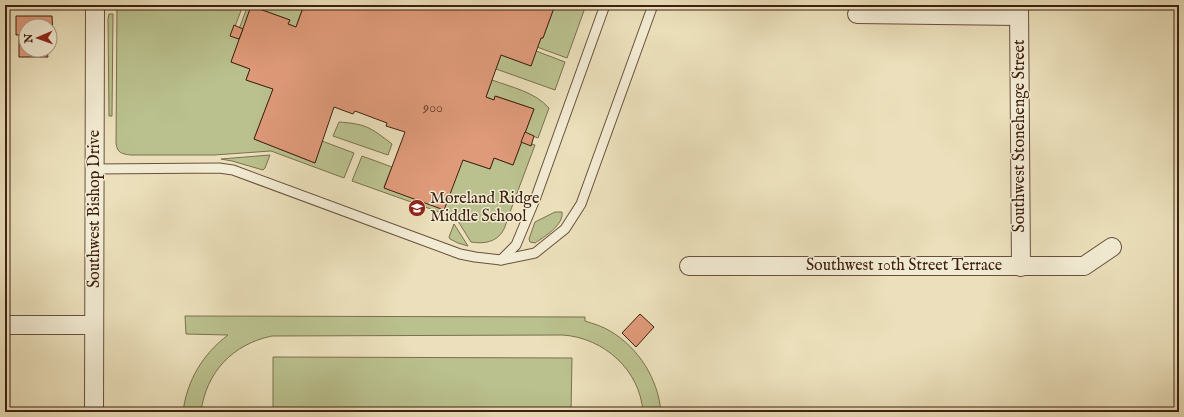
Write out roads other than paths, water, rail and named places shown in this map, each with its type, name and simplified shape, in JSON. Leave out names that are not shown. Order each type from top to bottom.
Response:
[{"type":"street","name":"Southwest Bishop Drive","points":[[94,412],[95,5]]},
{"type":"street","points":[[857,14],[1019,11]]},
{"type":"street","name":"Southwest Stonehenge Street","points":[[1019,11],[1021,267]]},
{"type":"street","name":"Southwest 10th Street Terrace","points":[[689,266],[1084,266],[1112,247]]},
{"type":"street","points":[[5,325],[94,325]]},
{"type":"lane","points":[[501,260],[516,245],[536,197],[605,5]]},
{"type":"lane","points":[[95,169],[219,168],[233,170],[460,254],[501,260],[535,253],[565,229],[581,204],[653,5]]},
{"type":"place","name":"Moreland Ridge Middle School","points":[[417,208]]}]
